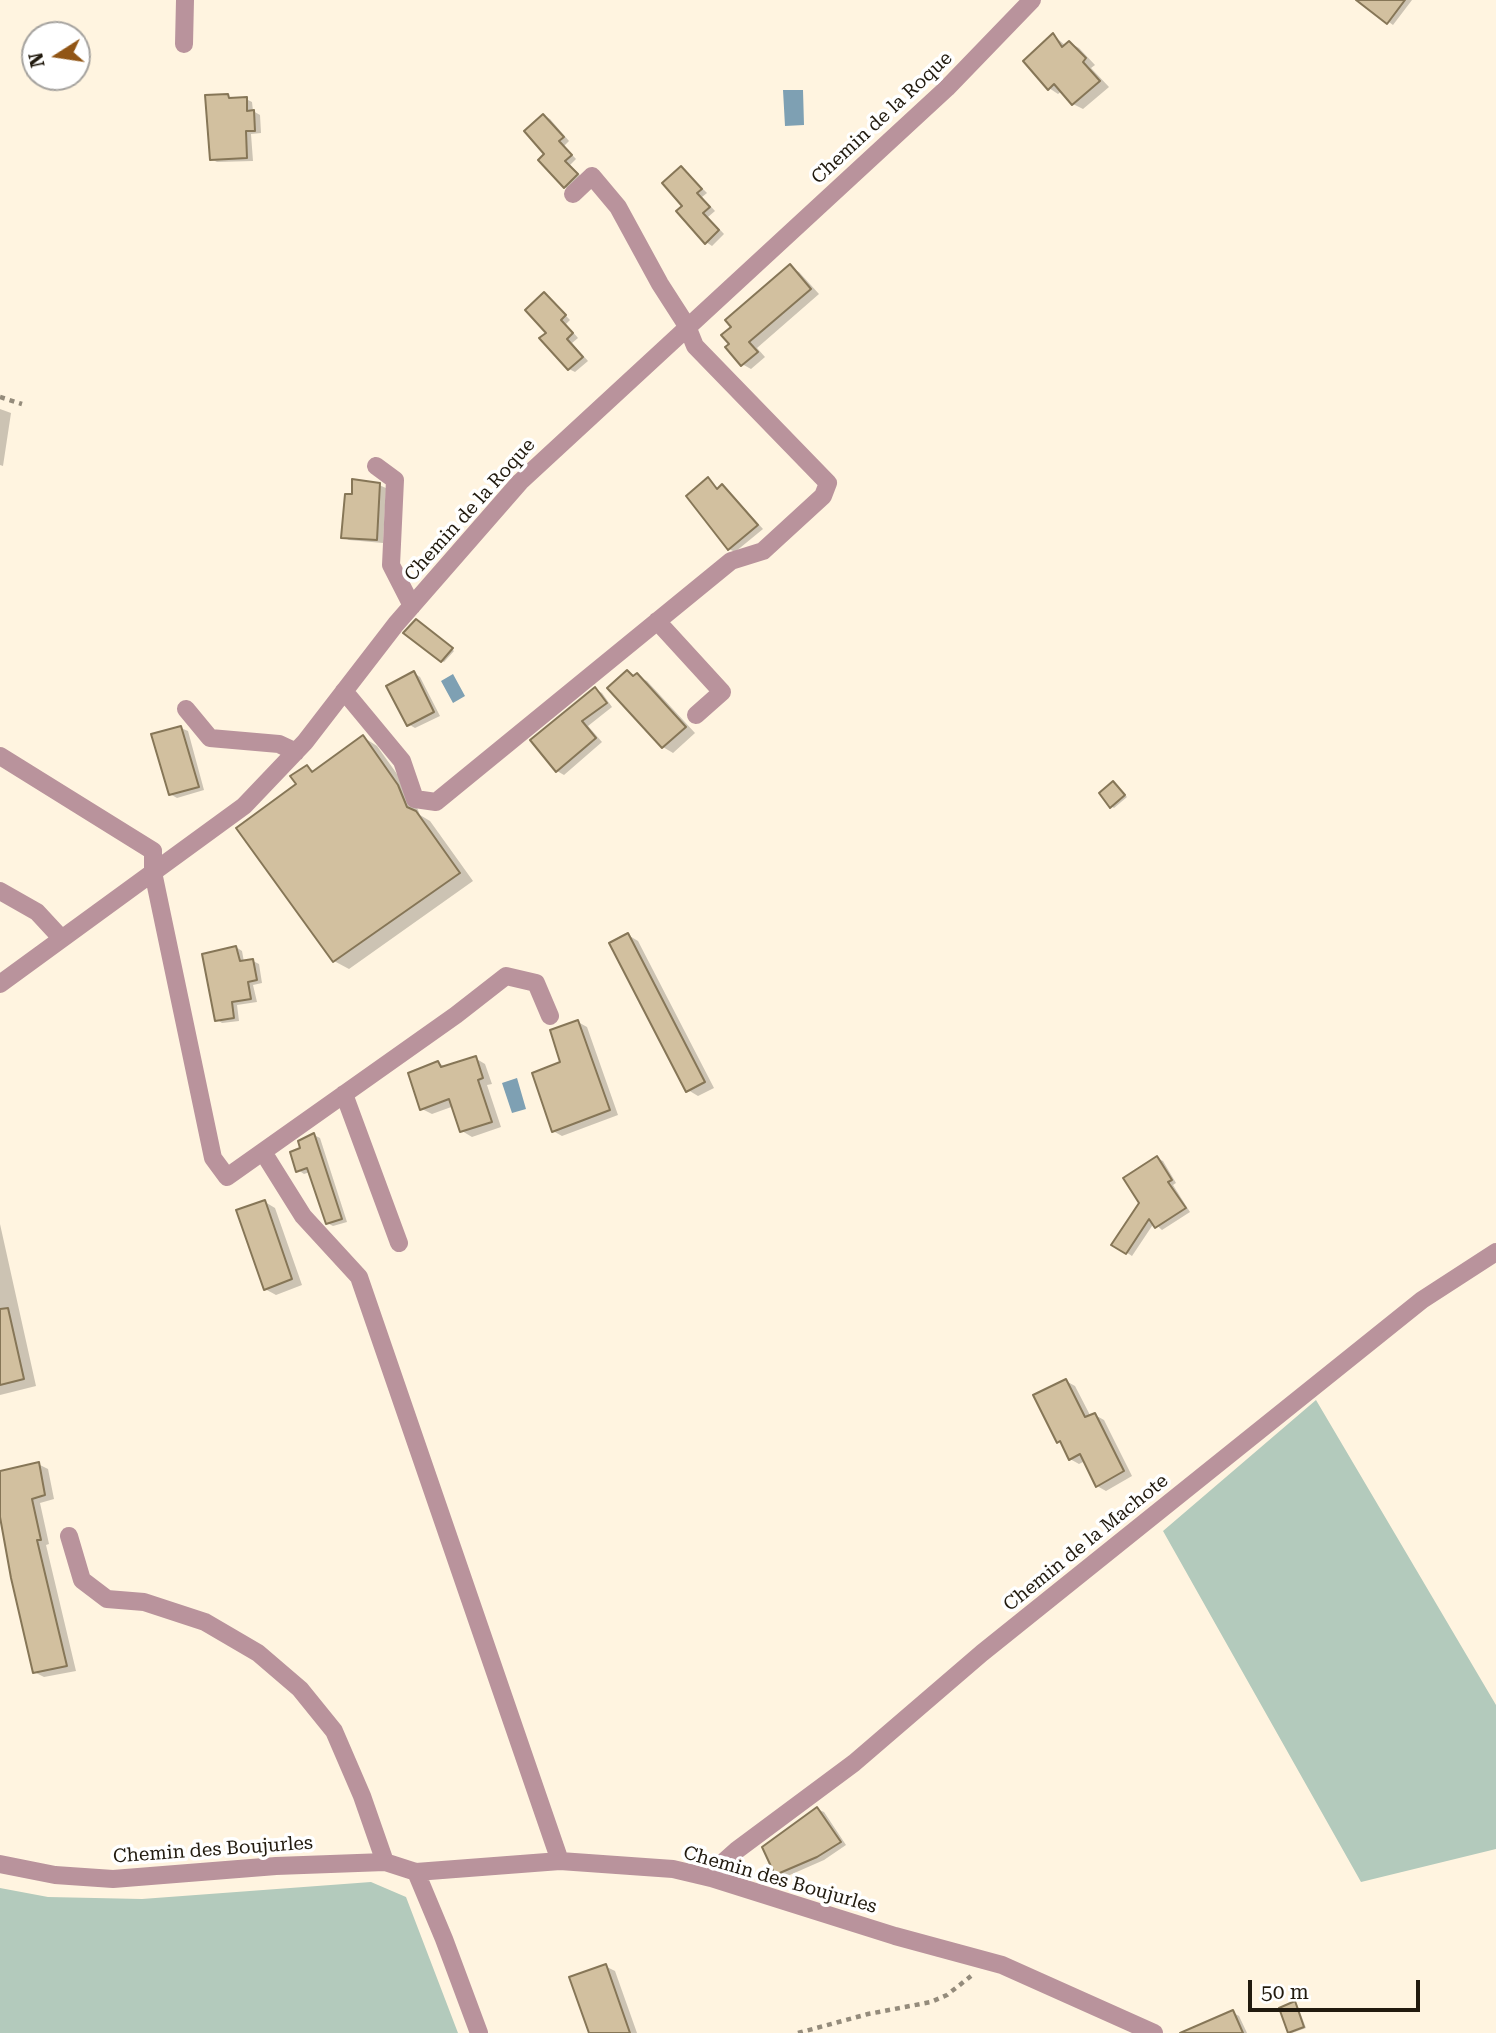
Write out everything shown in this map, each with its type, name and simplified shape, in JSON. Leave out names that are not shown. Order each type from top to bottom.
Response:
[{"type":"street","points":[[184,44],[185,0]]},
{"type":"street","name":"Chemin de la Roque","points":[[0,984],[244,806],[296,752],[412,606],[520,482],[947,88],[1032,0]]},
{"type":"street","points":[[344,691],[402,761],[415,799],[436,802],[731,561],[763,551],[823,496],[828,482],[695,346],[687,326],[660,284],[618,207],[592,176],[573,194]]},
{"type":"street","points":[[376,466],[395,480],[391,565],[412,606]]},
{"type":"street","points":[[657,621],[722,692],[696,715]]},
{"type":"street","points":[[186,709],[210,738],[279,744],[296,752]]},
{"type":"street","points":[[0,756],[153,851],[153,872],[213,1158],[227,1177],[456,1015],[506,976],[536,983],[550,1016]]},
{"type":"street","points":[[0,891],[37,912],[61,939]]},
{"type":"street","points":[[344,1094],[399,1243]]},
{"type":"street","points":[[263,1152],[303,1216],[359,1277],[560,1861]]},
{"type":"street","name":"Chemin de la Machote","points":[[711,1878],[718,1867],[737,1850],[854,1763],[982,1653],[1400,1317],[1496,1252]]},
{"type":"street","points":[[69,1536],[82,1580],[107,1600],[144,1602],[205,1622],[258,1653],[300,1689],[334,1731],[362,1797],[385,1862]]},
{"type":"street","name":"Chemin des Boujurles","points":[[0,1864],[55,1875],[113,1879],[276,1866],[385,1862],[416,1871],[560,1861],[673,1869],[997,1964],[1132,2021],[1154,2033]]},
{"type":"street","points":[[416,1871],[479,2033]]},
{"type":"path","points":[[0,397],[22,404]]},
{"type":"path","points":[[798,2033],[931,2002],[947,1994],[967,1977],[997,1964]]},
{"type":"green space","points":[[1316,1400],[1496,1705],[1496,1849],[1361,1882],[1163,1531]]},
{"type":"green space","points":[[371,1882],[406,1897],[458,2033],[0,2033],[0,1888],[48,1897],[142,1899]]},
{"type":"water","points":[[783,90],[803,90],[804,125],[785,126]]},
{"type":"water","points":[[453,674],[465,696],[453,703],[441,681]]},
{"type":"water","points":[[517,1078],[526,1109],[512,1113],[502,1083]]},
{"type":"building","points":[[1356,0],[1405,0],[1387,24]]},
{"type":"building","points":[[1053,33],[1062,47],[1069,41],[1086,58],[1083,62],[1100,81],[1072,105],[1054,84],[1048,90],[1023,61]]},
{"type":"building","points":[[228,94],[229,98],[247,97],[247,111],[254,110],[255,131],[246,131],[247,158],[210,160],[205,95]]},
{"type":"building","points":[[543,114],[564,137],[559,141],[572,155],[565,161],[578,174],[564,188],[538,160],[544,154],[524,131]]},
{"type":"building","points":[[681,166],[702,189],[697,193],[710,207],[703,213],[719,230],[705,244],[676,211],[682,206],[662,183]]},
{"type":"building","points":[[790,264],[811,289],[749,342],[758,352],[741,366],[725,347],[729,344],[721,335],[731,327],[725,320]]},
{"type":"building","points":[[544,292],[566,315],[561,320],[573,333],[567,339],[583,357],[568,370],[539,338],[546,333],[525,310]]},
{"type":"building","points":[[708,477],[717,489],[722,484],[758,525],[728,550],[686,496]]},
{"type":"building","points":[[352,479],[380,483],[377,540],[341,538],[345,494],[352,494]]},
{"type":"building","points":[[416,619],[453,648],[441,662],[403,633]]},
{"type":"building","points":[[627,670],[633,676],[637,673],[686,727],[662,748],[607,688]]},
{"type":"building","points":[[414,671],[434,712],[407,726],[386,686]]},
{"type":"building","points":[[595,687],[607,703],[582,721],[596,738],[556,772],[530,740]]},
{"type":"building","points":[[181,726],[199,787],[169,795],[151,734]]},
{"type":"building","points":[[363,735],[398,785],[407,807],[416,811],[460,873],[333,962],[236,828],[296,784],[290,776],[307,765],[312,772]]},
{"type":"building","points":[[1113,781],[1125,795],[1110,808],[1099,793]]},
{"type":"building","points":[[628,933],[705,1082],[686,1092],[609,943]]},
{"type":"building","points":[[236,946],[240,961],[253,959],[257,980],[248,982],[251,999],[232,1002],[234,1018],[215,1021],[202,954]]},
{"type":"building","points":[[578,1020],[610,1110],[552,1132],[532,1073],[560,1062],[550,1030]]},
{"type":"building","points":[[476,1056],[483,1078],[478,1080],[492,1122],[460,1132],[449,1099],[420,1110],[408,1073],[438,1061],[441,1067]]},
{"type":"building","points":[[314,1133],[342,1219],[326,1224],[307,1168],[296,1172],[290,1152],[300,1148],[298,1141]]},
{"type":"building","points":[[1157,1156],[1172,1180],[1168,1182],[1186,1208],[1155,1228],[1149,1219],[1126,1254],[1111,1245],[1139,1203],[1123,1178]]},
{"type":"building","points":[[265,1200],[292,1279],[264,1290],[236,1210]]},
{"type":"building","points":[[8,1308],[24,1379],[0,1385],[0,1309]]},
{"type":"building","points":[[1066,1379],[1085,1417],[1095,1413],[1124,1471],[1096,1487],[1080,1454],[1069,1460],[1060,1441],[1057,1443],[1033,1395]]},
{"type":"building","points":[[39,1462],[45,1495],[32,1499],[41,1540],[37,1540],[67,1666],[33,1673],[0,1517],[0,1471]]},
{"type":"building","points":[[817,1807],[841,1842],[817,1857],[775,1875],[762,1847]]},
{"type":"building","points":[[606,1964],[630,2033],[589,2033],[569,1977]]},
{"type":"building","points":[[1295,2001],[1304,2027],[1288,2033],[1279,2008]]},
{"type":"building","points":[[1233,2010],[1243,2033],[1180,2033]]}]
